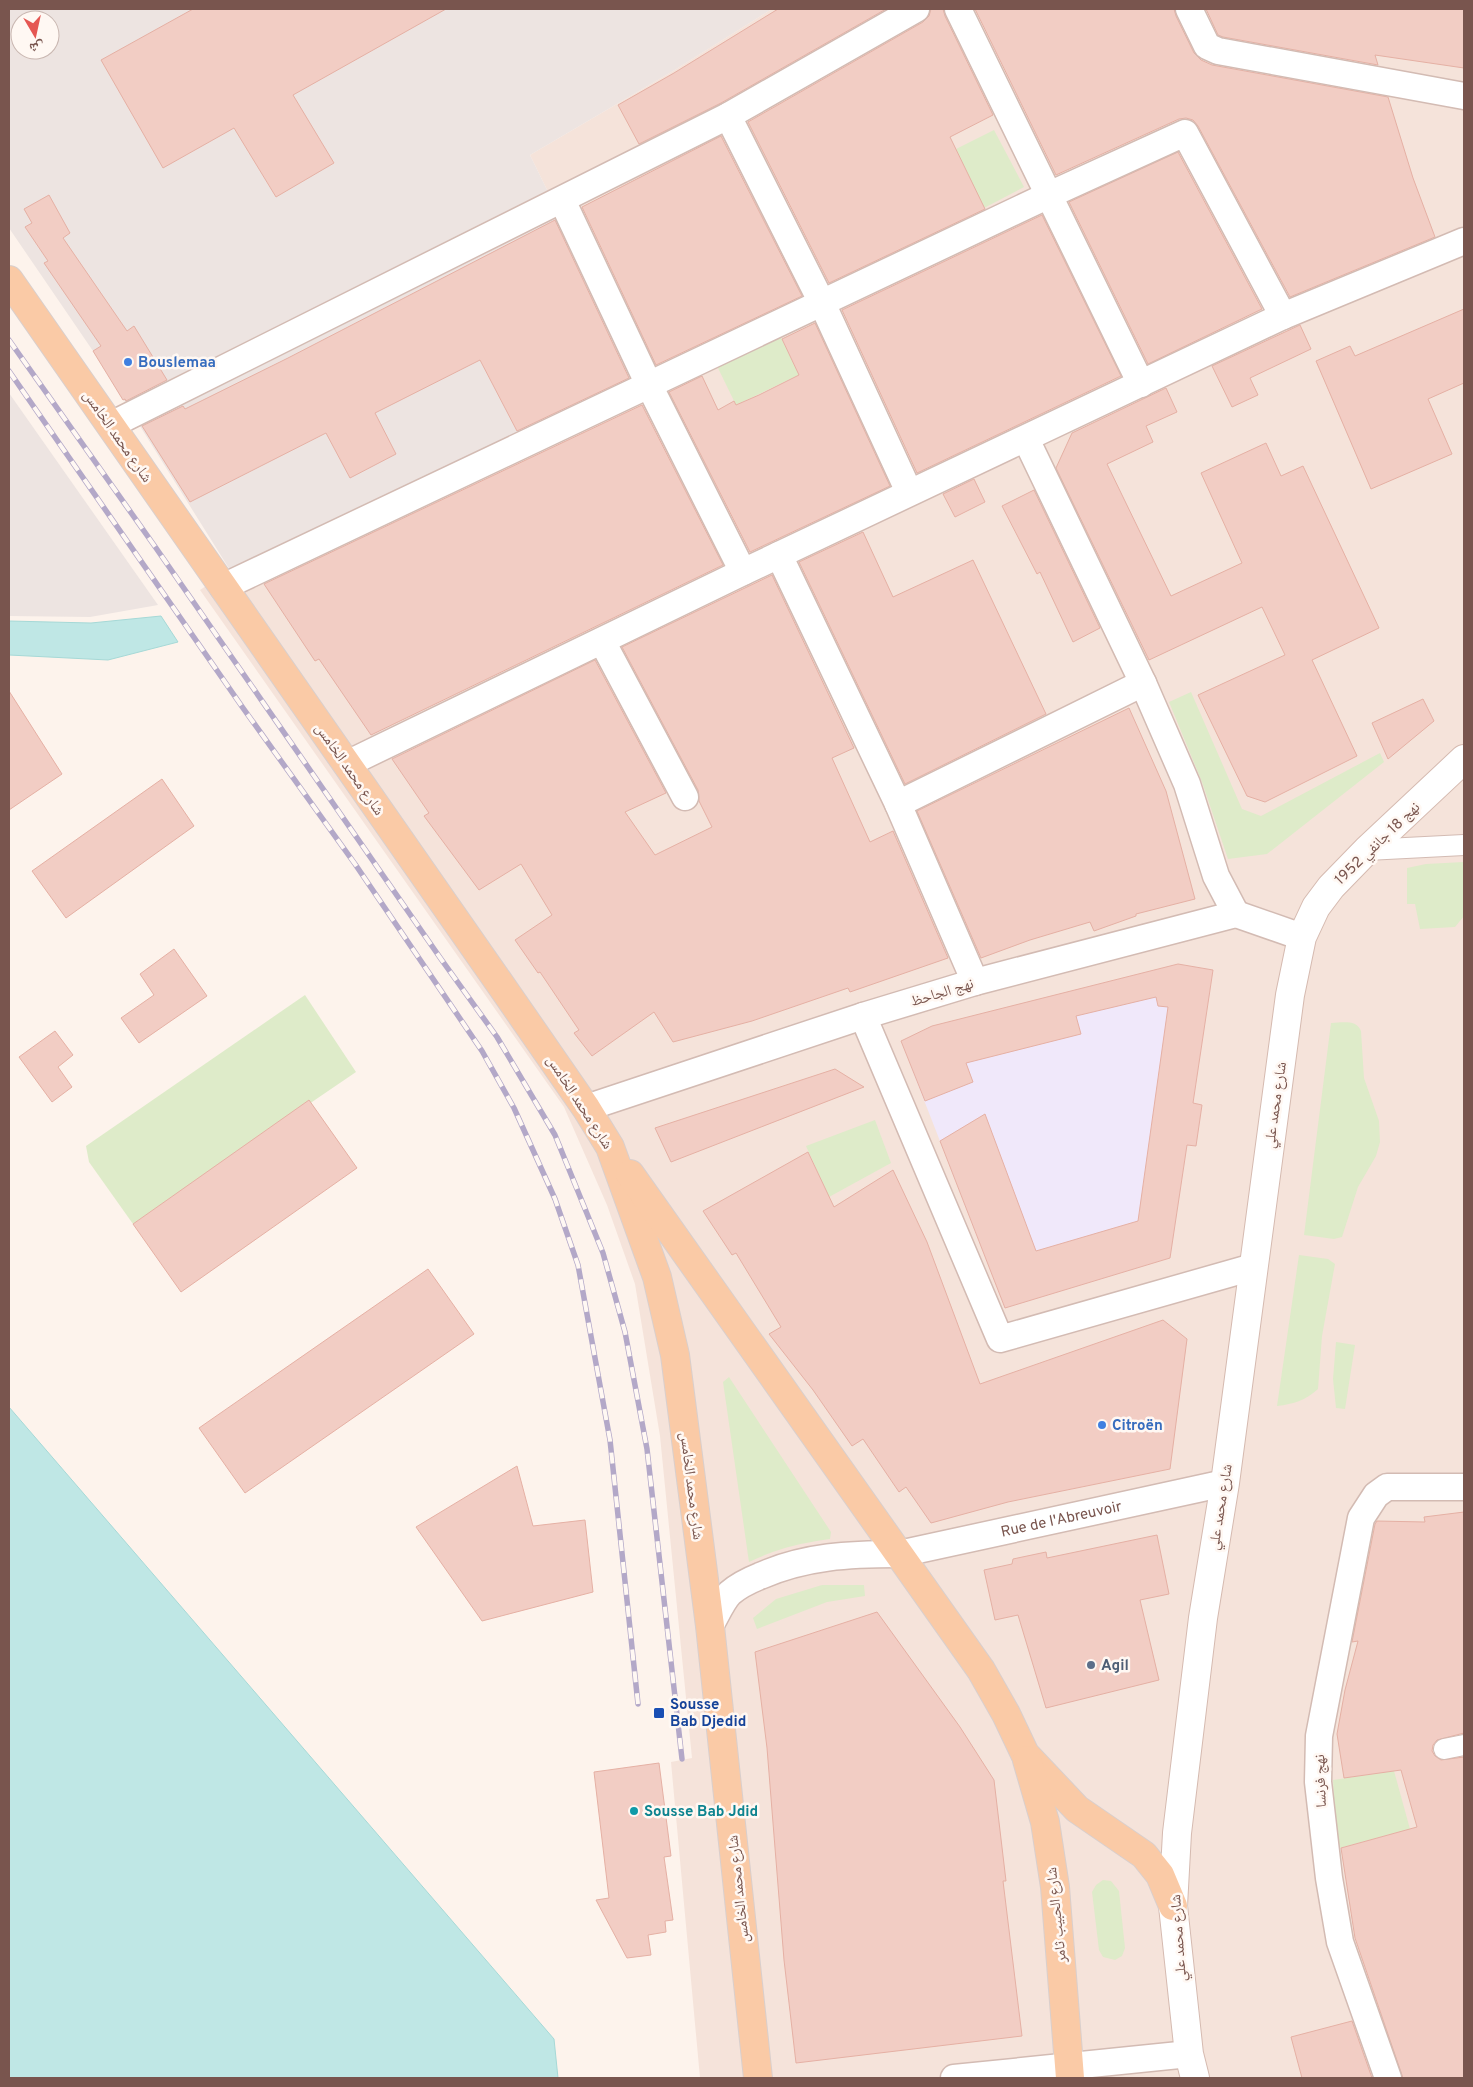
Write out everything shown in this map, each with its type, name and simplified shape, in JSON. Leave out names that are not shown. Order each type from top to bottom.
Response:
[{"type":"main road","name":"شارع محمد الخامس","points":[[9,280],[586,1108],[610,1147],[657,1277],[675,1355],[710,1626],[758,2078]]},
{"type":"main road","name":"نهج 18 جانفي 1952","points":[[1302,937],[1316,907],[1331,887],[1367,850],[1464,760]]},
{"type":"main road","name":"شارع محمد علي","points":[[1192,2066],[1173,1906],[1177,1833],[1203,1618],[1225,1483],[1290,995],[1302,937]]},
{"type":"main road","points":[[610,1147],[981,1670],[1006,1714],[1025,1754],[1077,1809],[1144,1854],[1160,1875],[1173,1906]]},
{"type":"main road","name":"شارع الحبيب ثامر","points":[[1025,1754],[1044,1822],[1055,1887],[1070,2072]]},
{"type":"street","points":[[111,425],[728,116],[916,9]]},
{"type":"street","points":[[958,9],[1141,384]]},
{"type":"street","points":[[1189,9],[1208,46],[1218,51],[1464,96]]},
{"type":"street","points":[[728,116],[822,303],[910,492]]},
{"type":"street","points":[[223,587],[1049,195],[1185,133],[1283,316]]},
{"type":"street","points":[[562,200],[649,385],[743,572]]},
{"type":"street","points":[[346,764],[779,554],[1283,316],[1464,240]]},
{"type":"street","points":[[1026,439],[1143,683],[1187,784],[1216,876],[1236,914],[1302,937]]},
{"type":"street","points":[[779,554],[898,804],[975,982]]},
{"type":"street","points":[[602,641],[685,798]]},
{"type":"street","points":[[898,804],[1143,683]]},
{"type":"street","points":[[1367,850],[1464,845]]},
{"type":"street","name":"نهج الجاحظ","points":[[586,1108],[863,1016],[975,982],[1236,914]]},
{"type":"street","points":[[863,1016],[1000,1339],[1253,1267]]},
{"type":"street","name":"Rue de l'Abreuvoir","points":[[710,1626],[730,1594],[751,1580],[782,1566],[818,1558],[899,1554],[1225,1483]]},
{"type":"street","name":"نهج فرنسا","points":[[1388,2078],[1340,1942],[1328,1870],[1318,1782],[1320,1736],[1361,1518],[1376,1495],[1387,1488],[1464,1487]]},
{"type":"street","points":[[1444,1749],[1464,1745]]},
{"type":"street","points":[[954,2078],[1192,2066]]},
{"type":"shaded area","points":[[9,9],[772,9],[673,71],[530,155],[640,380],[230,570],[93,351],[9,228]]},
{"type":"shaded area","points":[[772,9],[1464,9],[1464,2078],[700,2078],[671,1762],[692,1758],[660,1436],[635,1284],[607,1205],[564,1107],[200,590],[230,570],[640,380],[530,155],[673,71]]},
{"type":"shaded area","points":[[9,393],[158,605],[90,617],[9,616]]},
{"type":"shaded area","points":[[1178,964],[1213,970],[1193,1103],[1202,1105],[1196,1146],[1187,1145],[1170,1258],[1005,1308],[901,1041],[931,1027]]},
{"type":"green space","points":[[994,130],[1024,187],[984,208],[956,149]]},
{"type":"green space","points":[[780,335],[799,375],[736,405],[717,366]]},
{"type":"green space","points":[[1191,692],[1242,809],[1261,816],[1380,753],[1384,762],[1267,854],[1228,859],[1202,782],[1169,702]]},
{"type":"green space","points":[[1464,862],[1464,916],[1455,927],[1420,929],[1415,904],[1407,904],[1407,868],[1426,864]]},
{"type":"green space","points":[[305,995],[356,1072],[133,1224],[89,1162],[86,1146]]},
{"type":"green space","points":[[1331,1023],[1352,1023],[1359,1027],[1361,1031],[1364,1078],[1379,1121],[1380,1142],[1376,1156],[1358,1187],[1342,1237],[1334,1239],[1304,1235]]},
{"type":"green space","points":[[875,1120],[891,1163],[829,1197],[806,1146]]},
{"type":"green space","points":[[1299,1255],[1328,1259],[1335,1264],[1322,1336],[1318,1389],[1299,1401],[1277,1406]]},
{"type":"green space","points":[[1336,1342],[1355,1345],[1345,1409],[1336,1408],[1333,1379]]},
{"type":"green space","points":[[729,1377],[831,1532],[830,1539],[788,1547],[749,1562],[723,1382]]},
{"type":"green space","points":[[822,1585],[864,1585],[865,1596],[827,1602],[757,1629],[753,1618],[776,1599]]},
{"type":"green space","points":[[1394,1771],[1410,1829],[1336,1849],[1333,1780]]},
{"type":"green space","points":[[1103,1880],[1111,1881],[1119,1891],[1125,1948],[1122,1956],[1115,1960],[1103,1957],[1099,1950],[1092,1892],[1096,1885]]},
{"type":"water","points":[[161,616],[178,642],[108,660],[9,655],[9,621],[91,623]]},
{"type":"water","points":[[9,1407],[554,2039],[558,2078],[9,2078]]},
{"type":"building","points":[[193,9],[446,9],[293,95],[334,163],[276,197],[234,128],[163,168],[101,60]]},
{"type":"building","points":[[778,9],[886,9],[721,103],[639,144],[618,105]]},
{"type":"building","points":[[931,9],[943,9],[993,115],[950,137],[985,209],[829,283],[748,122],[923,22],[929,16]]},
{"type":"building","points":[[975,9],[1174,9],[1194,53],[1201,60],[1212,65],[1388,97],[1413,178],[1435,237],[1290,297],[1198,126],[1193,120],[1179,119],[1056,175]]},
{"type":"building","points":[[1206,9],[1464,9],[1464,68],[1375,55],[1378,65],[1223,37],[1218,35]]},
{"type":"building","points":[[721,136],[802,296],[656,365],[582,207]]},
{"type":"building","points":[[1178,152],[1262,309],[1148,364],[1069,202]]},
{"type":"building","points":[[49,195],[70,233],[63,238],[127,331],[134,326],[167,380],[126,401],[125,399],[123,400],[93,351],[101,346],[44,263],[48,261],[25,227],[32,223],[24,209]]},
{"type":"building","points":[[1042,215],[1121,376],[917,473],[842,310]]},
{"type":"building","points":[[555,220],[629,378],[517,431],[480,360],[375,413],[396,454],[350,478],[326,433],[190,502],[142,426],[183,406],[185,409],[288,358]]},
{"type":"building","points":[[1464,309],[1464,383],[1428,399],[1452,454],[1371,489],[1316,361],[1350,346],[1355,356]]},
{"type":"building","points":[[815,323],[890,486],[750,552],[669,392],[702,376],[718,410],[734,401],[736,405],[759,395],[799,375],[782,339]]},
{"type":"building","points":[[1300,325],[1311,349],[1250,378],[1258,395],[1232,407],[1212,366]]},
{"type":"building","points":[[1166,388],[1177,412],[1146,426],[1153,442],[1107,464],[1171,596],[1242,563],[1201,473],[1266,443],[1281,476],[1303,466],[1379,628],[1312,660],[1357,756],[1265,802],[1247,796],[1198,695],[1285,655],[1262,607],[1149,660],[1056,468],[1072,433]]},
{"type":"building","points":[[642,405],[723,565],[371,735],[319,659],[315,661],[264,584]]},
{"type":"building","points":[[974,479],[985,502],[955,517],[943,494]]},
{"type":"building","points":[[1034,490],[1100,628],[1073,642],[1040,572],[1037,574],[1002,506]]},
{"type":"building","points":[[863,532],[893,597],[973,560],[1046,714],[905,784],[799,562]]},
{"type":"building","points":[[772,575],[854,748],[832,758],[870,842],[893,831],[948,958],[850,992],[848,988],[752,1021],[673,1042],[654,1012],[592,1056],[574,1033],[579,1030],[540,972],[538,973],[515,940],[552,915],[521,864],[479,890],[424,816],[429,813],[392,759],[595,660],[666,793],[625,812],[655,855],[712,827],[699,801],[698,790],[622,647]]},
{"type":"building","points":[[9,691],[62,774],[9,810]]},
{"type":"building","points":[[1423,699],[1434,721],[1388,759],[1372,723]]},
{"type":"building","points":[[1129,708],[1166,791],[1195,899],[1136,914],[1136,916],[1094,931],[1090,922],[1030,940],[981,958],[917,811]]},
{"type":"building","points":[[162,779],[194,826],[66,918],[32,871]]},
{"type":"building","points":[[174,949],[207,996],[139,1043],[121,1018],[154,995],[140,974]]},
{"type":"building","points":[[1178,964],[1213,970],[1193,1103],[1202,1105],[1196,1146],[1187,1145],[1170,1258],[1005,1308],[940,1141],[985,1114],[1036,1251],[1138,1221],[1168,1007],[1158,1006],[1156,997],[1076,1016],[1081,1034],[966,1063],[973,1082],[925,1101],[901,1041],[932,1026]]},
{"type":"building","points":[[55,1031],[73,1055],[58,1067],[72,1087],[52,1102],[19,1057]]},
{"type":"building","points":[[835,1069],[864,1087],[671,1162],[655,1128]]},
{"type":"building","points":[[309,1100],[357,1168],[181,1292],[133,1224]]},
{"type":"building","points":[[808,1152],[834,1207],[893,1170],[927,1242],[980,1384],[1163,1320],[1187,1339],[1170,1469],[1008,1502],[931,1523],[906,1487],[899,1492],[863,1439],[852,1446],[813,1390],[769,1334],[781,1327],[736,1253],[732,1255],[703,1211]]},
{"type":"building","points":[[428,1269],[474,1334],[245,1493],[199,1428]]},
{"type":"building","points":[[517,1466],[533,1526],[585,1520],[593,1592],[482,1621],[416,1527]]},
{"type":"building","points":[[1464,1512],[1464,1733],[1437,1740],[1433,1745],[1432,1751],[1441,1760],[1464,1757],[1464,2078],[1403,2078],[1355,1938],[1341,1848],[1417,1827],[1401,1770],[1344,1778],[1337,1734],[1345,1690],[1358,1641],[1352,1642],[1375,1524],[1377,1521],[1425,1522],[1424,1517]]},
{"type":"building","points":[[1157,1535],[1169,1594],[1140,1600],[1159,1680],[1046,1708],[1018,1615],[995,1620],[984,1570],[1012,1564],[1013,1559],[1046,1552],[1047,1558]]},
{"type":"building","points":[[877,1612],[960,1727],[994,1780],[1006,1881],[1003,1881],[1022,2036],[796,2063],[784,1960],[767,1748],[755,1652]]},
{"type":"building","points":[[659,1763],[671,1856],[664,1857],[673,1920],[665,1921],[666,1932],[648,1935],[651,1955],[627,1958],[596,1900],[609,1898],[594,1772]]},
{"type":"building","points":[[1352,2021],[1372,2078],[1302,2078],[1291,2037]]},
{"type":"railway","points":[[9,340],[497,1037],[555,1135],[603,1253],[625,1332],[647,1449],[682,1759]]},
{"type":"railway","points":[[9,371],[243,708],[355,864],[482,1051],[514,1108],[555,1199],[578,1265],[610,1440],[638,1704]]},
{"type":"place","name":"Bouslemaa","points":[[128,362]]},
{"type":"place","name":"Citroën","points":[[1102,1425]]},
{"type":"place","name":"Agil","points":[[1091,1665]]},
{"type":"place","name":"Sousse Bab Djedid","points":[[659,1713]]},
{"type":"place","name":"Sousse Bab Jdid","points":[[634,1811]]}]
